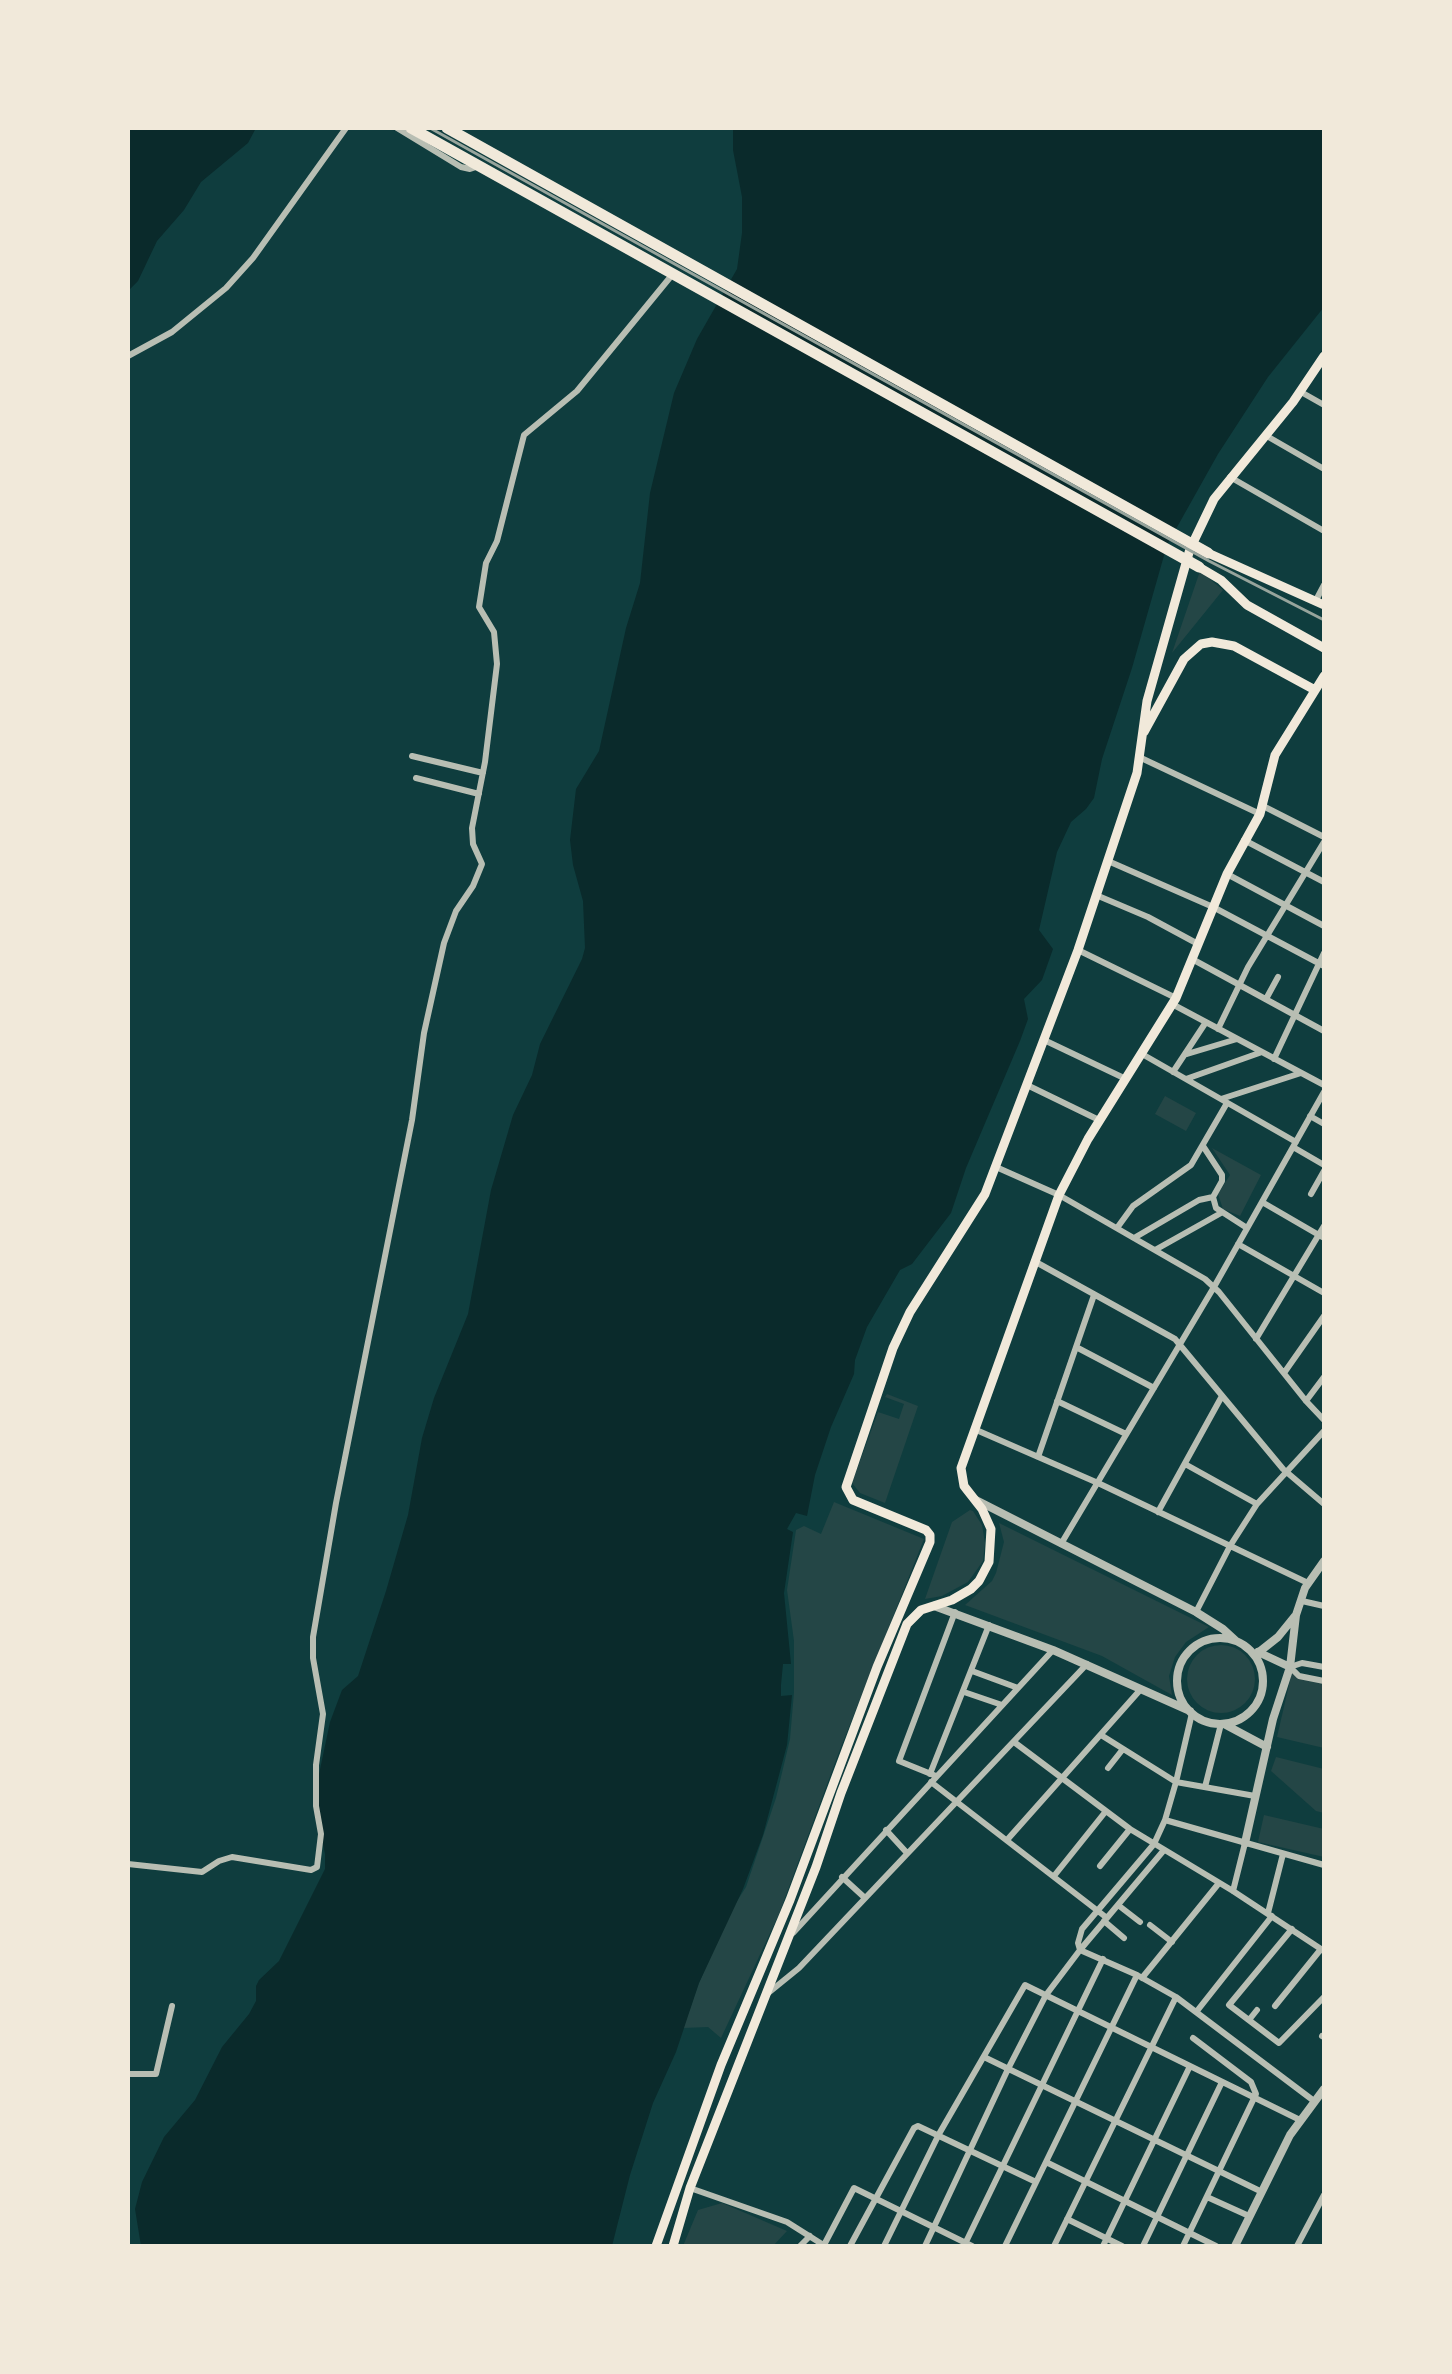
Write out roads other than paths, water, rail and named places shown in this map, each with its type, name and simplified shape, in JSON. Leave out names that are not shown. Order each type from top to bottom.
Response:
[{"type":"highway","points":[[447,128],[465,134],[1208,553]]},
{"type":"highway","points":[[412,129],[1199,567]]},
{"type":"main road","points":[[656,2246],[721,2065],[790,1900],[877,1667],[930,1542],[928,1532],[853,1500],[848,1494],[847,1480],[893,1348],[903,1324],[977,1207],[996,1167],[1078,950],[1134,784],[1147,701],[1190,549],[1208,511],[1230,477],[1301,392],[1324,356]]},
{"type":"main road","points":[[1208,553],[1319,604]]},
{"type":"main road","points":[[1199,567],[1221,580],[1247,605],[1324,648]]},
{"type":"main road","points":[[1141,738],[1184,659],[1201,644],[1223,642],[1234,646],[1321,691]]},
{"type":"main road","points":[[673,2246],[690,2188],[789,1938],[907,1624],[921,1610],[952,1600],[971,1589],[989,1562],[991,1529],[988,1519],[964,1486],[962,1461],[1059,1195],[1099,1120],[1174,1001],[1227,874],[1262,810],[1275,755],[1321,691],[1324,676]]},
{"type":"street","points":[[128,356],[172,332],[226,288],[253,258],[346,128]]},
{"type":"street","points":[[397,128],[461,167],[470,169],[479,166]]},
{"type":"street","points":[[128,1864],[202,1872],[229,1857],[316,1869],[321,1834],[316,1765],[323,1707],[312,1643],[336,1503],[412,1120],[424,1033],[444,943],[456,911],[473,886],[482,864],[472,838],[494,695],[497,651],[494,632],[478,603],[486,563],[497,541],[523,438],[577,391],[672,275]]},
{"type":"street","points":[[1301,392],[1324,405]]},
{"type":"street","points":[[1265,435],[1324,469]]},
{"type":"street","points":[[1230,477],[1324,531]]},
{"type":"street","points":[[1319,604],[1324,585]]},
{"type":"street","points":[[412,756],[483,773]]},
{"type":"street","points":[[1139,757],[1324,839],[1267,936],[1218,1029]]},
{"type":"street","points":[[416,778],[479,794]]},
{"type":"street","points":[[1244,840],[1324,882]]},
{"type":"street","points":[[1108,861],[1213,907],[1322,964]]},
{"type":"street","points":[[1227,874],[1324,926]]},
{"type":"street","points":[[1096,895],[1148,917],[1198,944]]},
{"type":"street","points":[[1078,950],[1324,1085]]},
{"type":"street","points":[[1274,1059],[1322,964],[1324,953]]},
{"type":"street","points":[[1192,959],[1324,1031]]},
{"type":"street","points":[[1266,999],[1278,977]]},
{"type":"street","points":[[1173,1072],[1206,1022]]},
{"type":"street","points":[[1185,1055],[1237,1039]]},
{"type":"street","points":[[1044,1040],[1126,1079]]},
{"type":"street","points":[[1185,1079],[1262,1052]]},
{"type":"street","points":[[1142,1054],[1224,1101],[1324,1165]]},
{"type":"street","points":[[1117,1228],[1133,1206],[1186,1170],[1203,1146],[1224,1101],[1301,1073]]},
{"type":"street","points":[[1027,1085],[1099,1120]]},
{"type":"street","points":[[1061,1544],[1214,1287],[1324,1092]]},
{"type":"street","points":[[1310,1116],[1324,1124]]},
{"type":"street","points":[[1203,1146],[1222,1175],[1213,1197],[1216,1208],[1247,1228]]},
{"type":"street","points":[[996,1167],[1059,1195],[1200,1275],[1214,1287],[1324,1420]]},
{"type":"street","points":[[1311,1194],[1324,1171]]},
{"type":"street","points":[[1134,1238],[1199,1200],[1213,1197]]},
{"type":"street","points":[[1262,1202],[1321,1237]]},
{"type":"street","points":[[1155,1250],[1221,1213]]},
{"type":"street","points":[[1256,1339],[1321,1237],[1324,1226]]},
{"type":"street","points":[[1238,1244],[1324,1293]]},
{"type":"street","points":[[1034,1261],[1180,1344],[1286,1472],[1324,1504]]},
{"type":"street","points":[[1038,1457],[1094,1295]]},
{"type":"street","points":[[1284,1373],[1324,1316]]},
{"type":"street","points":[[1076,1347],[1154,1388]]},
{"type":"street","points":[[1306,1401],[1324,1377]]},
{"type":"street","points":[[1158,1512],[1222,1396]]},
{"type":"street","points":[[1057,1401],[1126,1434]]},
{"type":"street","points":[[974,1429],[1098,1483],[1308,1583]]},
{"type":"street","points":[[1196,1612],[1230,1546],[1257,1504],[1324,1431]]},
{"type":"street","points":[[1185,1464],[1257,1504]]},
{"type":"street","points":[[975,1500],[1196,1612],[1246,1647],[1290,1667],[1299,1676],[1324,1681]]},
{"type":"street","points":[[1259,1652],[1278,1637],[1296,1615],[1308,1583],[1324,1561]]},
{"type":"street","points":[[1302,1601],[1324,1606]]},
{"type":"street","points":[[933,1606],[1087,1664],[1267,1747]]},
{"type":"street","points":[[955,1612],[899,1758],[901,1763],[932,1777],[956,1801],[1097,1910],[1124,1938]]},
{"type":"street","points":[[1233,1891],[1267,1747],[1290,1667],[1296,1615]]},
{"type":"street","points":[[932,1777],[989,1625]]},
{"type":"street","points":[[1080,1950],[1080,1933],[1154,1844],[1165,1820],[1191,1712],[1178,1686],[1184,1658],[1206,1640],[1235,1640]]},
{"type":"street","points":[[1222,1724],[1238,1720],[1252,1711],[1263,1690],[1261,1666],[1246,1647]]},
{"type":"street","points":[[789,1938],[932,1777],[1053,1650]]},
{"type":"street","points":[[1290,1667],[1302,1663],[1324,1667]]},
{"type":"street","points":[[767,1994],[799,1968],[1087,1664]]},
{"type":"street","points":[[972,1671],[1018,1688]]},
{"type":"street","points":[[1007,1840],[1141,1689]]},
{"type":"street","points":[[964,1692],[1002,1705]]},
{"type":"street","points":[[1205,1787],[1222,1724]]},
{"type":"street","points":[[1101,1735],[1176,1782],[1255,1796]]},
{"type":"street","points":[[1014,1742],[1130,1829],[1233,1891],[1322,1950],[1275,2006]]},
{"type":"street","points":[[1108,1768],[1123,1749]]},
{"type":"street","points":[[1054,1876],[1106,1811]]},
{"type":"street","points":[[1165,1820],[1324,1865]]},
{"type":"street","points":[[1100,1866],[1130,1829]]},
{"type":"street","points":[[886,1830],[907,1853]]},
{"type":"street","points":[[925,2246],[1046,1995],[1164,1850]]},
{"type":"street","points":[[1197,2011],[1270,1915],[1283,1854]]},
{"type":"street","points":[[842,1877],[865,1898]]},
{"type":"street","points":[[1005,2246],[1111,2027],[1140,1976],[1219,1883]]},
{"type":"street","points":[[1118,1905],[1140,1922]]},
{"type":"street","points":[[1150,1925],[1172,1942]]},
{"type":"street","points":[[1292,1929],[1229,2003],[1280,2043],[1324,1997]]},
{"type":"street","points":[[1080,1950],[1140,1976],[1176,1997],[1314,2101]]},
{"type":"street","points":[[690,2188],[787,2222],[825,2246],[852,2189],[876,2198],[967,2245],[1103,1959]]},
{"type":"street","points":[[884,2246],[939,2134],[1025,1985],[1300,2120]]},
{"type":"street","points":[[1054,2246],[1176,1997]]},
{"type":"street","points":[[128,2074],[156,2074],[172,2006]]},
{"type":"street","points":[[1249,2020],[1257,2010]]},
{"type":"street","points":[[1183,2246],[1256,2091],[1251,2082],[1193,2038]]},
{"type":"street","points":[[984,2057],[1260,2191]]},
{"type":"street","points":[[1105,2242],[1190,2066]]},
{"type":"street","points":[[1143,2246],[1222,2082]]},
{"type":"street","points":[[1235,2246],[1260,2191],[1300,2120],[1324,2089]]},
{"type":"street","points":[[850,2246],[914,2128],[920,2125],[1036,2182]]},
{"type":"street","points":[[1046,2162],[1216,2246]]},
{"type":"street","points":[[1297,2246],[1324,2195]]},
{"type":"street","points":[[1207,2197],[1249,2216]]},
{"type":"street","points":[[1067,2219],[1105,2242],[1122,2246]]},
{"type":"street","points":[[800,2246],[810,2236]]},
{"type":"railway","points":[[430,128],[1209,561],[1324,620]]}]
